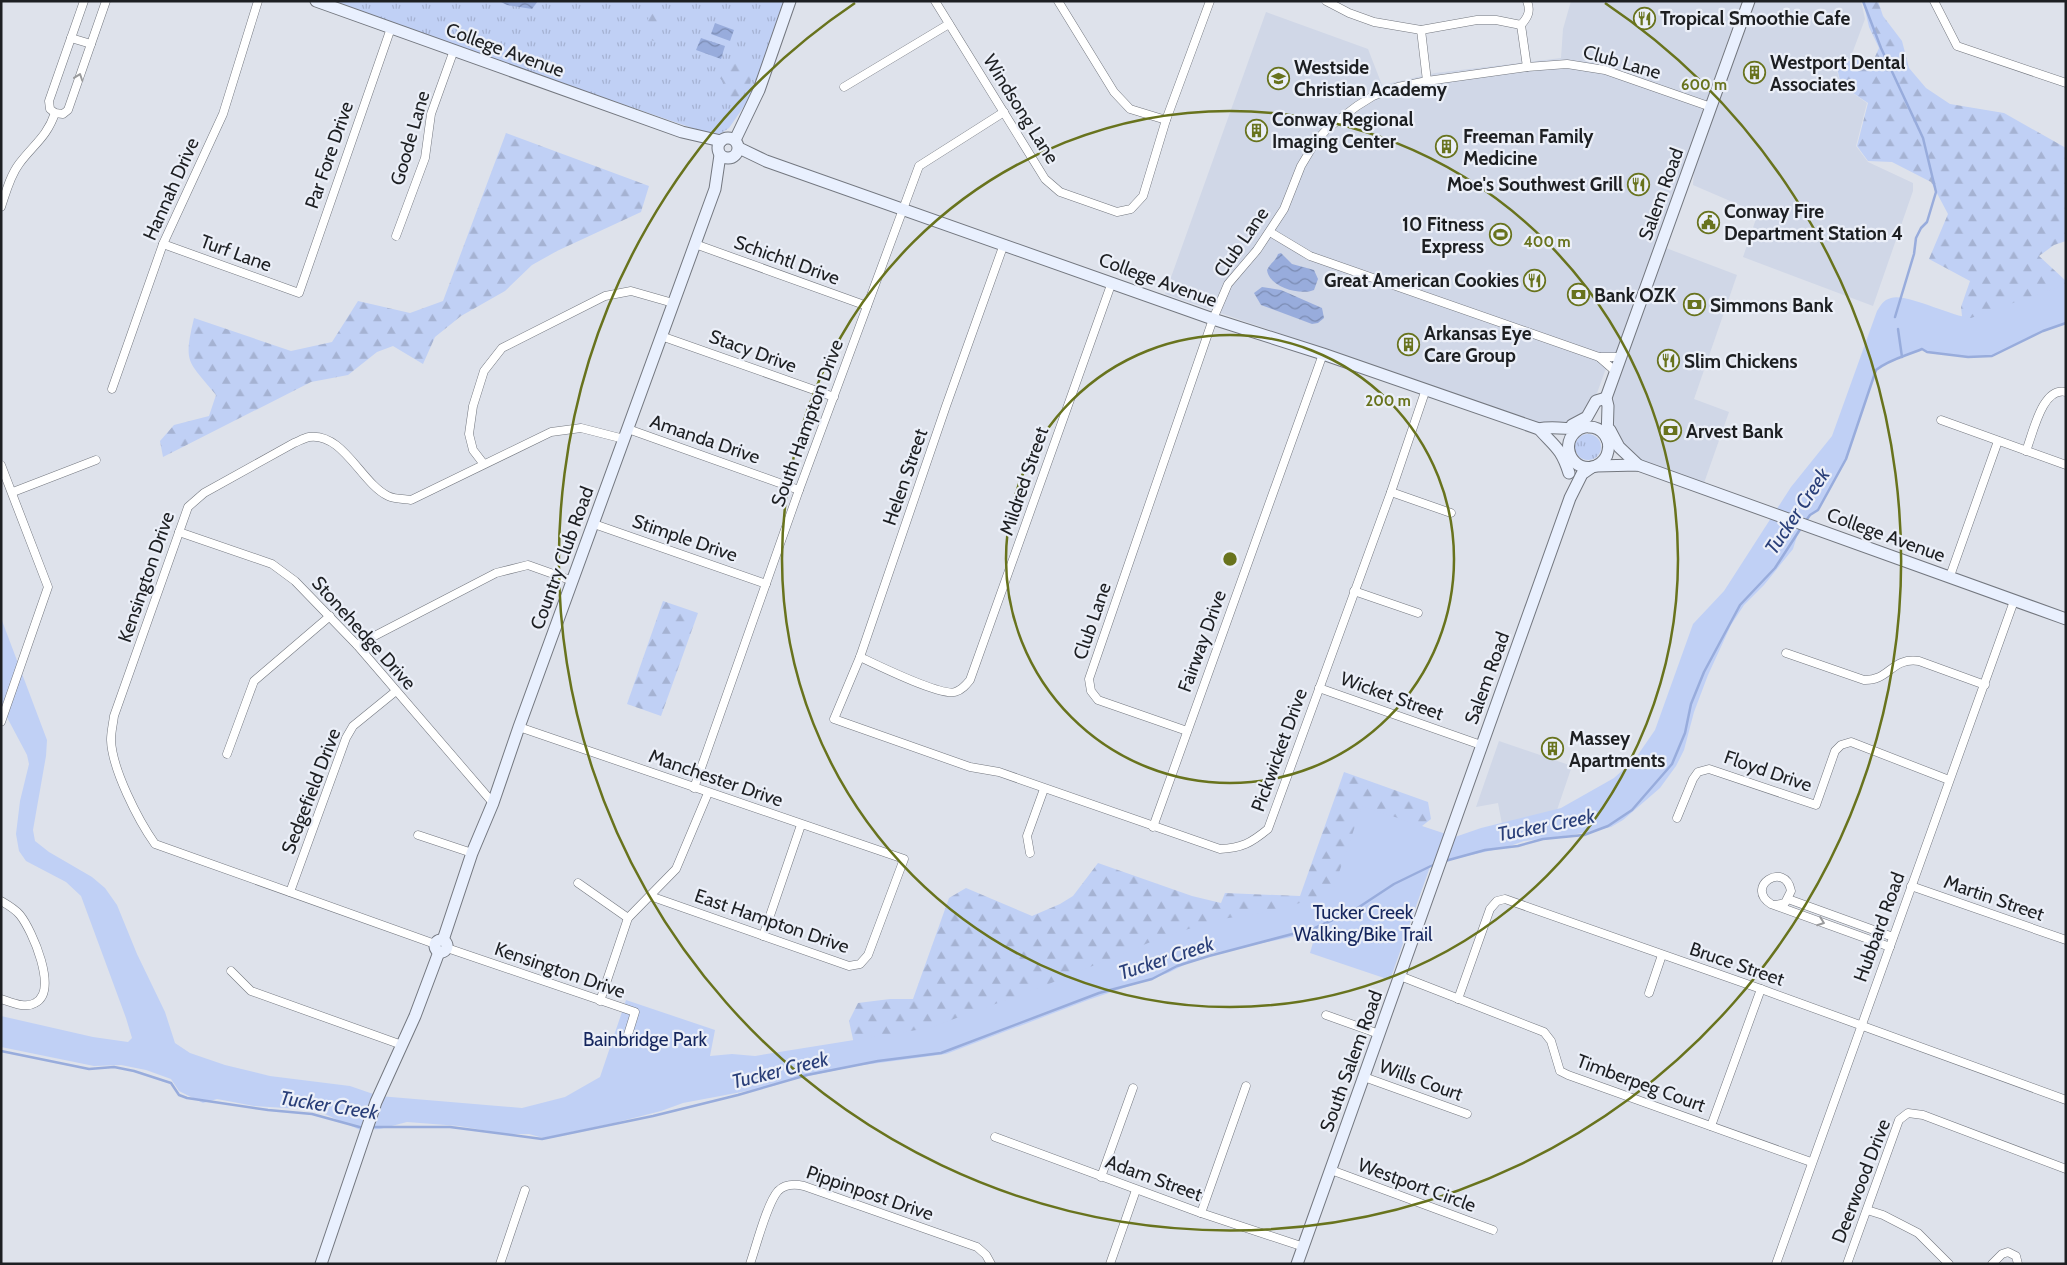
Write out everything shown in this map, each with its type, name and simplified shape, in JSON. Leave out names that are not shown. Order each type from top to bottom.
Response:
[{"type":"street","points":[[84,1],[49,101],[50,109],[55,113],[63,114],[68,110],[106,1]]},
{"type":"street","name":"Hannah Drive","points":[[112,390],[163,244],[223,114],[258,1]]},
{"type":"street","name":"College Avenue","points":[[316,1],[728,148],[761,162],[766,161],[1214,319],[1426,389],[1541,431],[1560,442],[1569,454]]},
{"type":"street","name":"Country Club Road","points":[[321,1264],[376,1102],[416,1016],[472,852],[493,803],[715,189],[728,148],[759,90],[790,1]]},
{"type":"street","name":"Windsong Lane","points":[[935,1],[1044,179],[1060,192],[1117,212],[1131,209],[1143,196],[1166,120]]},
{"type":"street","points":[[1060,2],[1114,92],[1130,109],[1166,120],[1210,1]]},
{"type":"street","points":[[1326,1],[1349,13],[1374,22],[1421,30],[1477,20],[1496,20],[1521,25]]},
{"type":"street","points":[[1527,1],[1529,7],[1528,17],[1521,25],[1527,67]]},
{"type":"street","name":"Salem Road","points":[[1581,428],[1593,418],[1603,400],[1621,357],[1749,1]]},
{"type":"street","points":[[1934,1],[1957,46],[2066,84]]},
{"type":"street","points":[[844,87],[949,24]]},
{"type":"street","name":"Par Fore Drive","points":[[298,293],[390,28]]},
{"type":"street","points":[[1421,30],[1427,81]]},
{"type":"street","points":[[71,38],[91,44]]},
{"type":"street","name":"Goode Lane","points":[[396,236],[424,158],[431,114],[454,50]]},
{"type":"street","name":"Club Lane","points":[[1187,731],[1098,700],[1091,691],[1089,680],[1214,319],[1228,284],[1270,232],[1284,209],[1301,166],[1322,134],[1356,106],[1373,96],[1427,81],[1527,67],[1573,64],[1605,70],[1711,107]]},
{"type":"street","name":"South Hampton Drive","points":[[694,788],[799,490],[918,166],[1004,112]]},
{"type":"street","points":[[1,207],[11,177],[20,163],[46,134],[55,113]]},
{"type":"street","points":[[1270,232],[1310,256],[1599,357],[1621,357]]},
{"type":"street","name":"Turf Lane","points":[[163,244],[298,293]]},
{"type":"street","name":"Schichtl Drive","points":[[695,244],[867,306]]},
{"type":"street","name":"Helen Street","points":[[834,719],[860,657],[1004,244]]},
{"type":"street","name":"Mildred Street","points":[[860,657],[891,672],[942,691],[953,693],[962,689],[970,680],[976,669],[1112,282]]},
{"type":"street","points":[[483,464],[473,450],[469,434],[473,406],[484,371],[502,348],[605,296],[631,292],[673,303]]},
{"type":"street","name":"Stacy Drive","points":[[661,336],[834,397]]},
{"type":"street","name":"Fairway Drive","points":[[1153,827],[1323,354]]},
{"type":"street","points":[[1599,357],[1615,372]]},
{"type":"street","name":"Pickwicket Drive","points":[[834,719],[970,767],[999,772],[1220,849],[1238,848],[1253,841],[1268,829],[1391,492],[1426,389]]},
{"type":"street","points":[[2026,451],[2046,399],[2056,392],[2066,392]]},
{"type":"street","points":[[1564,428],[1582,420],[1592,411],[1596,401],[1603,400]]},
{"type":"street","name":"Salem Road","points":[[1603,400],[1608,436]]},
{"type":"street","points":[[1941,420],[2066,465]]},
{"type":"street","name":"Kensington Drive","points":[[626,434],[581,428],[551,432],[411,500],[390,497],[375,488],[341,450],[327,439],[309,437],[294,443],[204,493],[188,507],[114,716],[111,739],[116,765],[141,824],[155,844],[441,946],[634,1012],[626,1041]]},
{"type":"street","points":[[1581,428],[1598,429],[1608,436],[1608,451],[1598,466],[1579,465],[1569,454],[1569,441],[1572,434],[1581,428]]},
{"type":"street","name":"College Avenue","points":[[1541,431],[1581,428]]},
{"type":"street","points":[[1541,431],[1563,454],[1569,472]]},
{"type":"street","name":"Amanda Drive","points":[[626,434],[799,490]]},
{"type":"street","name":"College Avenue","points":[[1608,436],[1618,454],[1636,464],[2066,619]]},
{"type":"street","points":[[1950,576],[1998,441]]},
{"type":"street","name":"Salem Road","points":[[1569,454],[1572,495]]},
{"type":"street","points":[[13,492],[96,460]]},
{"type":"street","name":"College Avenue","points":[[1598,466],[1636,464]]},
{"type":"street","points":[[1,465],[48,587],[1,722]]},
{"type":"street","name":"Salem Road","points":[[1437,871],[1572,495],[1582,474],[1598,466]]},
{"type":"street","points":[[1391,492],[1451,513]]},
{"type":"street","name":"Stimple Drive","points":[[594,524],[766,584]]},
{"type":"street","name":"Stonehedge Drive","points":[[179,532],[272,564],[295,581],[357,645],[493,803]]},
{"type":"street","points":[[357,645],[496,573],[528,565],[573,581]]},
{"type":"street","points":[[1354,591],[1418,613]]},
{"type":"street","name":"Hubbard Road","points":[[1776,1264],[1811,1162],[1985,686],[2014,601]]},
{"type":"street","points":[[226,754],[254,681],[330,616]]},
{"type":"street","points":[[1786,653],[1864,680],[1874,680],[1882,677],[1898,663],[1908,660],[1919,661],[1985,686]]},
{"type":"street","name":"Wicket Street","points":[[1319,688],[1481,745]]},
{"type":"street","name":"Sedgefield Drive","points":[[290,892],[346,738],[354,726],[396,691]]},
{"type":"street","name":"Manchester Drive","points":[[519,727],[904,859]]},
{"type":"street","name":"Floyd Drive","points":[[1677,818],[1693,779],[1698,772],[1708,769],[1816,805],[1835,751],[1841,745],[1851,742],[1950,780]]},
{"type":"street","points":[[1030,853],[1027,836],[1044,789]]},
{"type":"street","points":[[600,1000],[628,918],[676,869],[708,793]]},
{"type":"street","points":[[763,936],[801,824]]},
{"type":"street","points":[[418,835],[472,852]]},
{"type":"street","name":"East Hampton Drive","points":[[650,896],[849,966],[860,964],[868,955],[904,859]]},
{"type":"street","name":"South Salem Road","points":[[1297,1264],[1437,871]]},
{"type":"street","points":[[1776,905],[1780,905],[1788,900],[1791,891],[1788,882],[1780,877],[1771,877],[1764,883],[1762,893],[1766,902],[1890,947]]},
{"type":"street","points":[[578,883],[628,918]]},
{"type":"street","name":"Martin Street","points":[[1911,886],[2066,940]]},
{"type":"street","name":"Bruce Street","points":[[1458,999],[1490,909],[1498,901],[1505,899],[1761,989],[2066,1100]]},
{"type":"street","points":[[1788,900],[1893,937]]},
{"type":"street","points":[[1,901],[20,916],[30,932],[44,968],[45,982],[43,995],[37,1003],[23,1005],[1,999]]},
{"type":"street","points":[[1650,993],[1662,955]]},
{"type":"street","points":[[232,971],[251,991],[402,1045]]},
{"type":"street","name":"Timberpeg Court","points":[[1400,976],[1533,1026],[1544,1032],[1552,1041],[1560,1071],[1568,1075],[1811,1162]]},
{"type":"street","points":[[1712,1126],[1761,989]]},
{"type":"street","points":[[1326,1015],[1379,1034]]},
{"type":"street","name":"Wills Court","points":[[1364,1077],[1467,1114]]},
{"type":"street","points":[[1201,1213],[1246,1086]]},
{"type":"street","points":[[1101,1177],[1133,1088]]},
{"type":"street","name":"Deerwood Drive","points":[[1847,1264],[1899,1120],[1908,1113],[1923,1115],[2066,1169]]},
{"type":"street","name":"Adam Street","points":[[995,1137],[1136,1190],[1304,1247]]},
{"type":"street","name":"Westport Circle","points":[[1331,1170],[1493,1230]]},
{"type":"street","name":"Pippinpost Drive","points":[[750,1264],[772,1202],[778,1191],[794,1184],[977,1247],[986,1254],[991,1264]]},
{"type":"street","points":[[500,1264],[525,1190]]},
{"type":"street","points":[[1110,1264],[1136,1190]]},
{"type":"street","points":[[1867,1210],[1918,1233],[1949,1264]]},
{"type":"street","points":[[1992,1264],[2002,1254],[2008,1252],[2016,1256],[2018,1264]]},
{"type":"shaded area","points":[[1571,1],[1742,1],[1619,346],[1605,371],[1592,407],[1570,423],[1547,425],[1537,422],[1165,294],[1266,12],[1368,49],[1382,85],[1435,73],[1561,58],[1563,29]]},
{"type":"shaded area","points":[[1755,1],[1861,1],[1865,19],[1850,59],[1835,64],[1841,85],[1867,103],[1856,146],[1868,162],[1913,183],[1913,191],[1873,306],[1743,257],[1758,213],[1693,185],[1694,170]]},
{"type":"shaded area","points":[[1666,248],[1737,275],[1694,399],[1729,412],[1704,483],[1644,461],[1625,450],[1612,430],[1611,404],[1613,396]]},
{"type":"shaded area","points":[[1499,741],[1572,766],[1557,810],[1502,824],[1498,803],[1476,807]]},
{"type":"green space","points":[[321,1],[786,1],[754,92],[729,128],[720,134],[698,130]]},
{"type":"green space","points":[[1863,1],[1878,1],[1883,16],[1902,41],[1909,68],[1926,88],[1950,104],[2004,113],[2066,148],[2066,241],[2054,245],[2039,256],[2066,281],[2066,295],[1963,325],[1961,307],[1970,281],[1929,259],[1948,214],[1931,182],[1892,162],[1868,161],[1857,146],[1868,103],[1841,85],[1836,64],[1852,60],[1874,59],[1879,48],[1869,27]]},
{"type":"green space","points":[[655,7],[660,9],[665,20],[659,43],[651,40],[647,27],[649,15]]},
{"type":"green space","points":[[732,58],[744,61],[753,69],[750,85],[734,106],[725,97],[727,88],[720,78]]},
{"type":"green space","points":[[506,133],[649,186],[641,212],[557,251],[532,265],[505,291],[461,316],[435,337],[423,364],[393,346],[377,352],[348,375],[311,382],[163,457],[160,441],[174,425],[209,416],[216,395],[190,361],[189,345],[194,318],[291,351],[332,342],[358,301],[410,313],[443,301]]},
{"type":"green space","name":"Tucker Creek Walking/Bike Trail","points":[[2066,284],[2066,323],[2043,331],[1992,356],[1968,357],[1927,352],[1922,349],[1892,360],[1876,370],[1846,459],[1818,510],[1810,515],[1798,533],[1793,549],[1764,585],[1744,605],[1731,625],[1708,675],[1694,712],[1684,750],[1676,766],[1660,788],[1623,820],[1611,827],[1572,835],[1524,841],[1507,847],[1431,864],[1390,980],[1310,953],[1316,932],[1204,955],[1168,973],[1088,1000],[946,1054],[856,1066],[794,1079],[773,1086],[683,1103],[661,1111],[614,1123],[543,1138],[529,1134],[506,1134],[459,1126],[407,1122],[380,1129],[360,1130],[316,1110],[254,1106],[217,1099],[203,1103],[179,1091],[171,1079],[146,1070],[121,1065],[94,1066],[1,1047],[1,1016],[93,1037],[128,1042],[132,1038],[81,896],[66,882],[26,861],[19,851],[16,834],[20,801],[29,764],[27,755],[1,706],[1,618],[47,740],[33,830],[35,841],[49,852],[92,877],[105,888],[117,905],[137,954],[165,1012],[175,1043],[190,1053],[225,1065],[270,1076],[350,1086],[379,1096],[522,1108],[565,1097],[600,1077],[626,1000],[715,1030],[710,1056],[732,1054],[755,1056],[929,1028],[1039,988],[1153,941],[1215,920],[1262,913],[1290,906],[1319,897],[1333,890],[1362,806],[1455,837],[1481,828],[1561,808],[1614,778],[1635,759],[1655,730],[1693,624],[1724,591],[1791,487],[1832,436],[1877,311],[1882,303],[1891,298],[1898,297],[1971,318]]},
{"type":"green space","points":[[1588,434],[1597,438],[1601,447],[1597,456],[1588,460],[1579,456],[1575,447],[1579,438]]},
{"type":"green space","points":[[663,601],[698,613],[661,716],[627,704]]},
{"type":"green space","points":[[1344,772],[1428,802],[1431,819],[1335,894],[909,1036],[854,1044],[849,1021],[858,1003],[890,999],[913,999],[949,898],[966,888],[1032,916],[1073,896],[1098,863],[1192,896],[1221,903],[1225,893],[1300,896]]},
{"type":"water","points":[[499,1],[538,1],[532,9],[507,5]]},
{"type":"water","points":[[715,23],[734,30],[730,41],[711,34]]},
{"type":"water","points":[[701,38],[725,46],[721,59],[696,50]]},
{"type":"water","points":[[1281,253],[1292,264],[1314,270],[1318,279],[1314,290],[1308,292],[1294,291],[1286,289],[1273,281],[1267,270],[1278,254]]},
{"type":"water","points":[[1262,287],[1281,290],[1322,308],[1324,318],[1318,323],[1312,324],[1261,305],[1254,293]]},
{"type":"waterway","points":[[1863,1],[1881,48],[1923,138],[1936,192],[1927,222],[1921,228],[1916,238],[1914,254],[1895,317]]},
{"type":"waterway","name":"Tucker Creek","points":[[1805,522],[1810,515],[1818,510],[1846,459],[1876,370],[1881,366],[1922,349],[1927,352],[1968,357],[1992,356],[2043,331],[2066,323]]},
{"type":"waterway","points":[[1898,329],[1902,357]]},
{"type":"waterway","name":"Tucker Creek","points":[[1445,861],[1485,850],[1518,846],[1543,839],[1584,835],[1608,826],[1632,810],[1672,764],[1685,733],[1691,704],[1704,672],[1740,605],[1775,568],[1801,528]]},
{"type":"waterway","name":"Tucker Creek","points":[[371,1127],[450,1127],[542,1139],[653,1116],[738,1095],[807,1075],[878,1061],[941,1053],[1099,993],[1152,979],[1177,966],[1315,928],[1356,909],[1394,884],[1435,864]]},
{"type":"waterway","name":"Tucker Creek","points":[[1,1051],[89,1069],[114,1067],[134,1071],[171,1083],[179,1095],[187,1098],[268,1110],[312,1114],[363,1128]]},
{"type":"place","name":"Tropical Smoothie Cafe","points":[[1644,18]]},
{"type":"place","name":"Westport Dental Associates","points":[[1754,73]]},
{"type":"place","name":"Westside Christian Academy","points":[[1278,78]]},
{"type":"place","name":"Conway Regional Imaging Center","points":[[1256,130]]},
{"type":"place","name":"Freeman Family Medicine","points":[[1447,147]]},
{"type":"place","name":"Moe's Southwest Grill","points":[[1639,184]]},
{"type":"place","name":"Conway Fire Department Station 4","points":[[1708,222]]},
{"type":"place","name":"10 Fitness Express","points":[[1500,235]]},
{"type":"place","name":"Great American Cookies","points":[[1535,280]]},
{"type":"place","name":"Bank OZK","points":[[1578,295]]},
{"type":"place","name":"Simmons Bank","points":[[1694,305]]},
{"type":"place","name":"Arkansas Eye Care Group","points":[[1408,344]]},
{"type":"place","name":"Slim Chickens","points":[[1668,361]]},
{"type":"place","name":"Arvest Bank","points":[[1670,431]]},
{"type":"place","name":"Massey Apartments","points":[[1553,749]]},
{"type":"park label","name":"Bainbridge Park","points":[[645,1039]]}]
